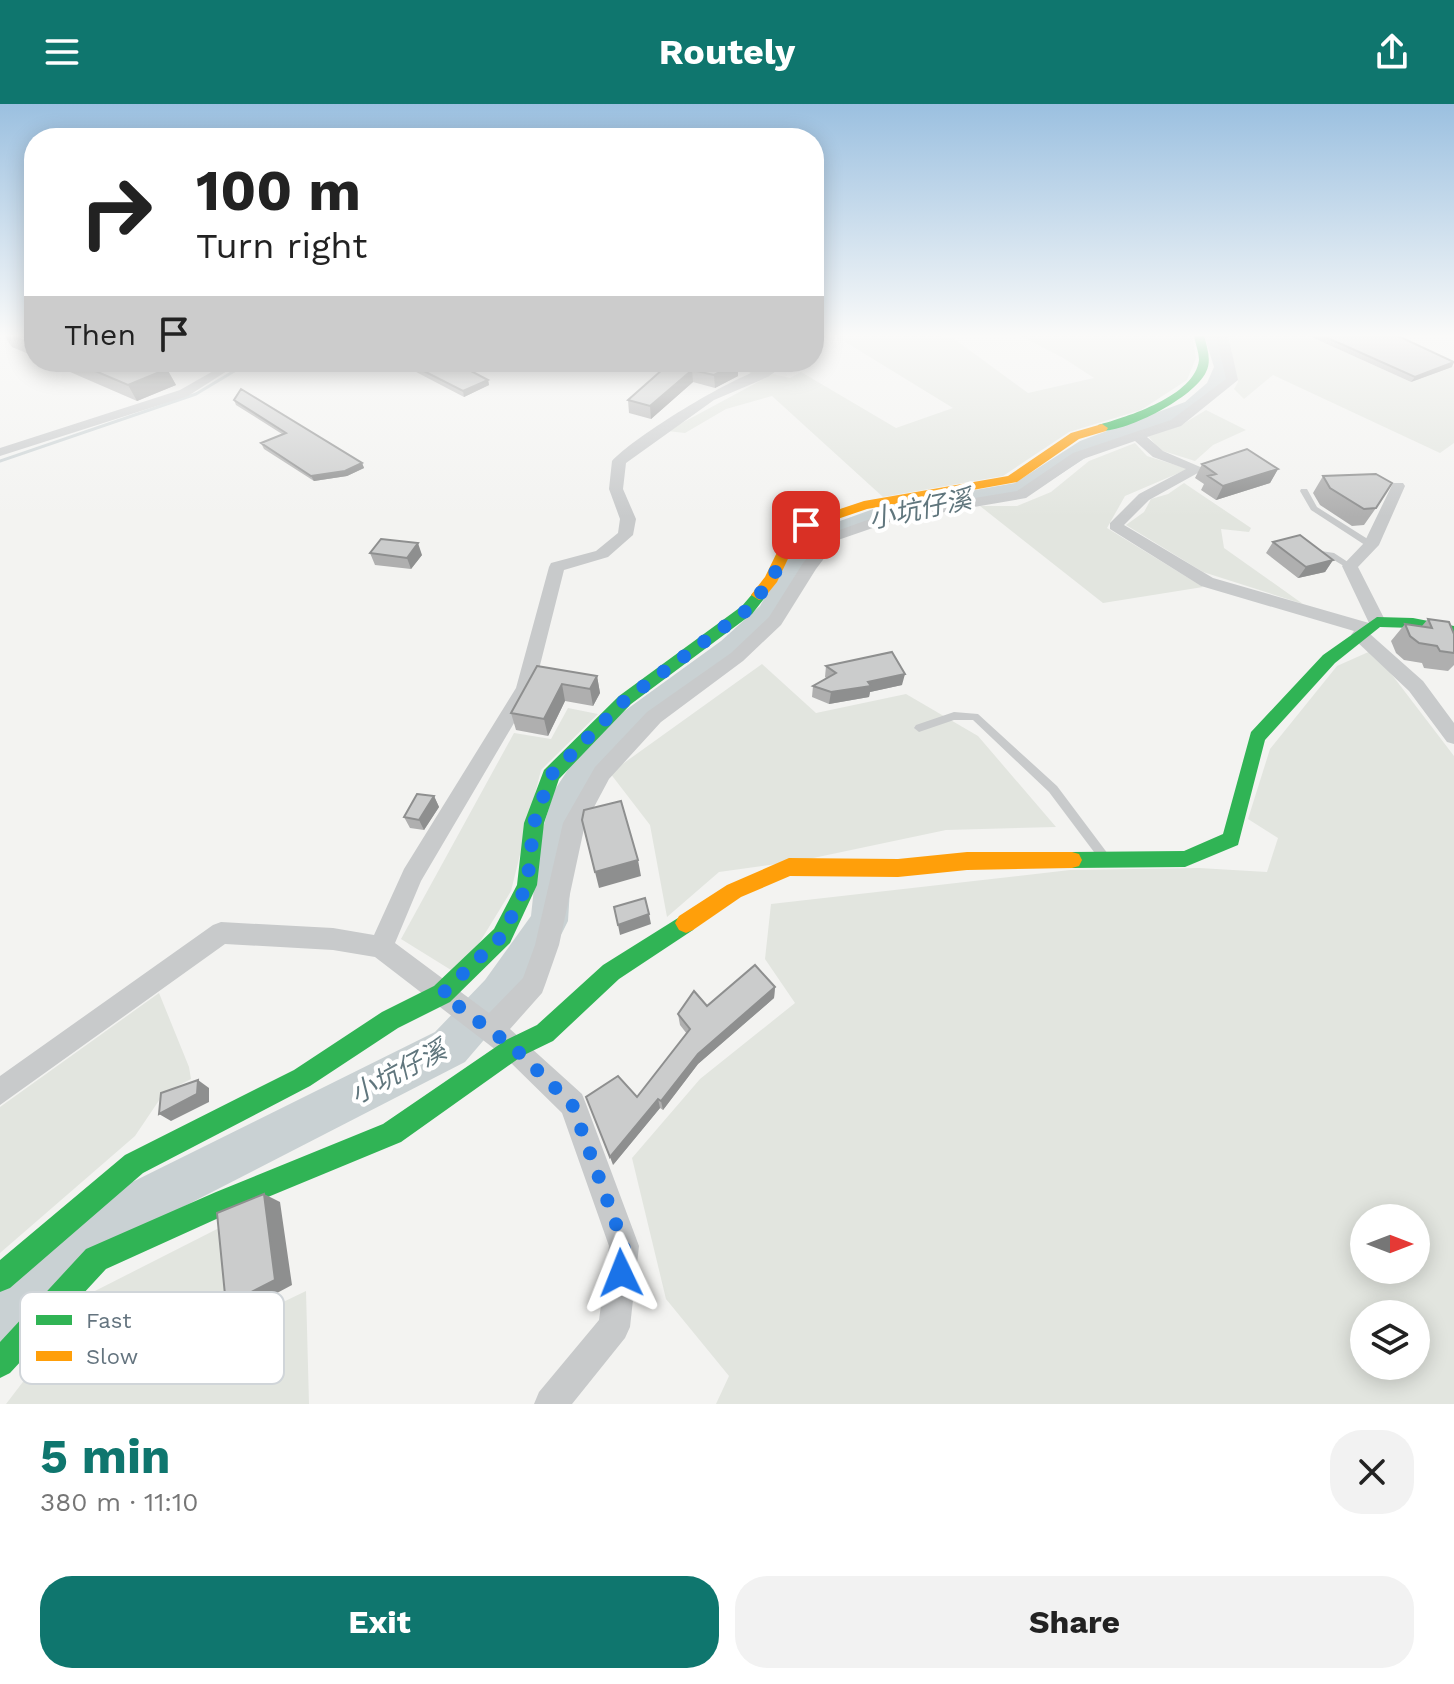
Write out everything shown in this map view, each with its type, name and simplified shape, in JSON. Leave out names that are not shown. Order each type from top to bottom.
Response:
[{"type":"street","points":[[0,452],[176,396]]},
{"type":"street","points":[[381,947],[412,876],[525,689],[557,567],[602,554],[625,535],[628,519],[616,489],[619,461],[713,396]]},
{"type":"street","points":[[0,1278],[134,1164],[302,1078],[390,1020],[442,994],[502,936],[521,898],[527,885],[534,823],[551,775],[625,700],[747,610],[772,579],[789,542],[806,525],[864,505],[1012,479],[1075,436],[1146,415],[1175,396]]},
{"type":"street","points":[[66,1292],[96,1259],[225,1201],[392,1133],[503,1039],[533,985],[547,945],[574,823],[602,773],[654,717],[737,657],[775,621],[809,567],[833,537],[890,517],[1021,495],[1078,456],[1176,423],[1212,396]]},
{"type":"street","points":[[1137,436],[1158,454],[1198,469],[1144,497],[1115,526],[1207,582],[1368,629],[1413,623],[1454,631]]},
{"type":"street","points":[[1398,486],[1371,545],[1350,566],[1368,629],[1454,737]]},
{"type":"street","points":[[503,1039],[545,1033],[611,972],[734,891],[789,867],[898,868],[967,861],[1185,859],[1231,839],[1257,737],[1329,659],[1368,629]]},
{"type":"street","points":[[0,1092],[221,933],[333,939],[381,947],[503,1039],[572,1104],[624,1246],[614,1327],[551,1404]]},
{"type":"street","points":[[0,1363],[20,1341]]},
{"type":"lane","points":[[1304,491],[1314,508],[1371,545]]},
{"type":"lane","points":[[1307,550],[1331,555],[1350,566]]},
{"type":"lane","points":[[919,728],[954,716],[975,717],[1053,789],[1105,858]]},
{"type":"shaded area","points":[[733,396],[841,396],[896,428],[953,408],[933,396],[1163,396],[1141,410],[1069,432],[1003,476],[883,497],[772,396],[726,409],[685,433],[667,431]]},
{"type":"shaded area","points":[[1317,396],[1454,396],[1454,443],[1440,453]]},
{"type":"shaded area","points":[[1206,410],[1246,430],[1213,445],[1195,461],[1160,450],[1148,436],[1183,424]]},
{"type":"shaded area","points":[[1135,443],[1147,456],[1188,469],[1125,496],[1107,528],[1203,587],[1103,603],[980,506],[1017,506],[1051,492],[1089,461]]},
{"type":"shaded area","points":[[1184,483],[1251,528],[1249,532],[1221,529],[1224,548],[1303,604],[1203,572],[1126,525],[1144,512],[1151,499],[1168,494]]},
{"type":"shaded area","points":[[1373,650],[1454,756],[1454,1404],[716,1404],[729,1376],[666,1299],[632,1158],[700,1079],[795,1003],[765,959],[771,904],[1070,870],[1199,868],[1267,872],[1278,838],[1248,819],[1270,749],[1337,666]]},
{"type":"shaded area","points":[[762,664],[816,713],[906,694],[978,736],[1056,827],[946,830],[799,861],[719,872],[667,917],[650,825],[610,773]]},
{"type":"shaded area","points":[[568,708],[598,714],[541,770],[511,891],[478,945],[451,970],[401,939],[514,733],[551,739]]},
{"type":"shaded area","points":[[159,993],[191,1079],[164,1093],[135,1136],[0,1253],[0,1107]]},
{"type":"shaded area","points":[[223,1226],[227,1292],[93,1292]]},
{"type":"shaded area","points":[[306,1291],[309,1404],[6,1404],[21,1384],[284,1384],[284,1302]]},
{"type":"building","points":[[237,396],[252,396],[362,463],[345,471],[311,476],[261,443],[286,433],[234,400]]},
{"type":"building","points":[[633,396],[662,396],[650,406],[628,400]]},
{"type":"building","points":[[1247,449],[1278,469],[1223,486],[1208,476],[1216,474],[1202,464]]},
{"type":"building","points":[[1376,474],[1392,483],[1376,508],[1364,509],[1330,488],[1323,476]]},
{"type":"building","points":[[1300,535],[1333,560],[1306,567],[1273,542]]},
{"type":"building","points":[[381,539],[418,543],[407,558],[370,553]]},
{"type":"building","points":[[1428,619],[1449,622],[1454,634],[1454,653],[1419,643],[1410,636],[1405,624],[1432,628]]},
{"type":"building","points":[[892,652],[905,674],[868,682],[871,686],[831,692],[813,686],[836,673],[826,666]]},
{"type":"building","points":[[537,666],[597,676],[590,689],[562,684],[544,719],[511,713]]},
{"type":"building","points":[[417,794],[434,796],[419,820],[404,817]]},
{"type":"building","points":[[621,801],[638,860],[595,872],[582,820],[584,810]]},
{"type":"building","points":[[645,898],[649,914],[618,925],[614,907]]},
{"type":"building","points":[[755,965],[775,987],[698,1054],[610,1157],[586,1097],[618,1076],[637,1097],[690,1029],[678,1014],[694,991],[707,1006]]},
{"type":"building","points":[[198,1080],[197,1094],[159,1114],[161,1093]]},
{"type":"building","points":[[264,1194],[275,1280],[251,1292],[225,1292],[217,1213]]},
{"type":"waterway","points":[[0,461],[191,396]]},
{"type":"waterway","name":"小坑仔溪","points":[[28,1292],[121,1213],[450,1047],[499,993],[549,921],[556,841],[571,791],[601,745],[731,648],[771,611],[801,555],[821,536],[879,514],[1022,489],[1088,446],[1192,406],[1204,396]]},
{"type":"waterway","name":"小坑仔溪","points":[[0,1324],[20,1301]]},
{"type":"traffic: fast","points":[[1102,428],[1129,419],[1177,396]]},
{"type":"traffic: fast","points":[[0,1278],[134,1164],[302,1078],[390,1020],[442,994],[502,936],[527,885],[534,823],[551,775],[625,700],[747,610],[759,595]]},
{"type":"traffic: fast","points":[[1072,860],[1185,859],[1231,839],[1257,737],[1329,659],[1377,622],[1413,623],[1454,631]]},
{"type":"traffic: fast","points":[[66,1292],[96,1259],[225,1201],[392,1133],[514,1048],[545,1033],[611,972],[686,923]]},
{"type":"traffic: fast","points":[[0,1363],[20,1341]]},
{"type":"traffic: slow","points":[[759,595],[772,579],[789,542],[806,525],[864,505],[1012,479],[1075,436],[1102,428]]},
{"type":"traffic: slow","points":[[686,923],[734,891],[789,867],[898,868],[967,861],[1072,860]]},
{"type":"route","points":[[621,1273],[624,1246],[572,1104],[514,1048],[442,994],[502,936],[527,885],[534,823],[551,775],[625,700],[747,610],[772,579],[789,542],[806,525]]}]
